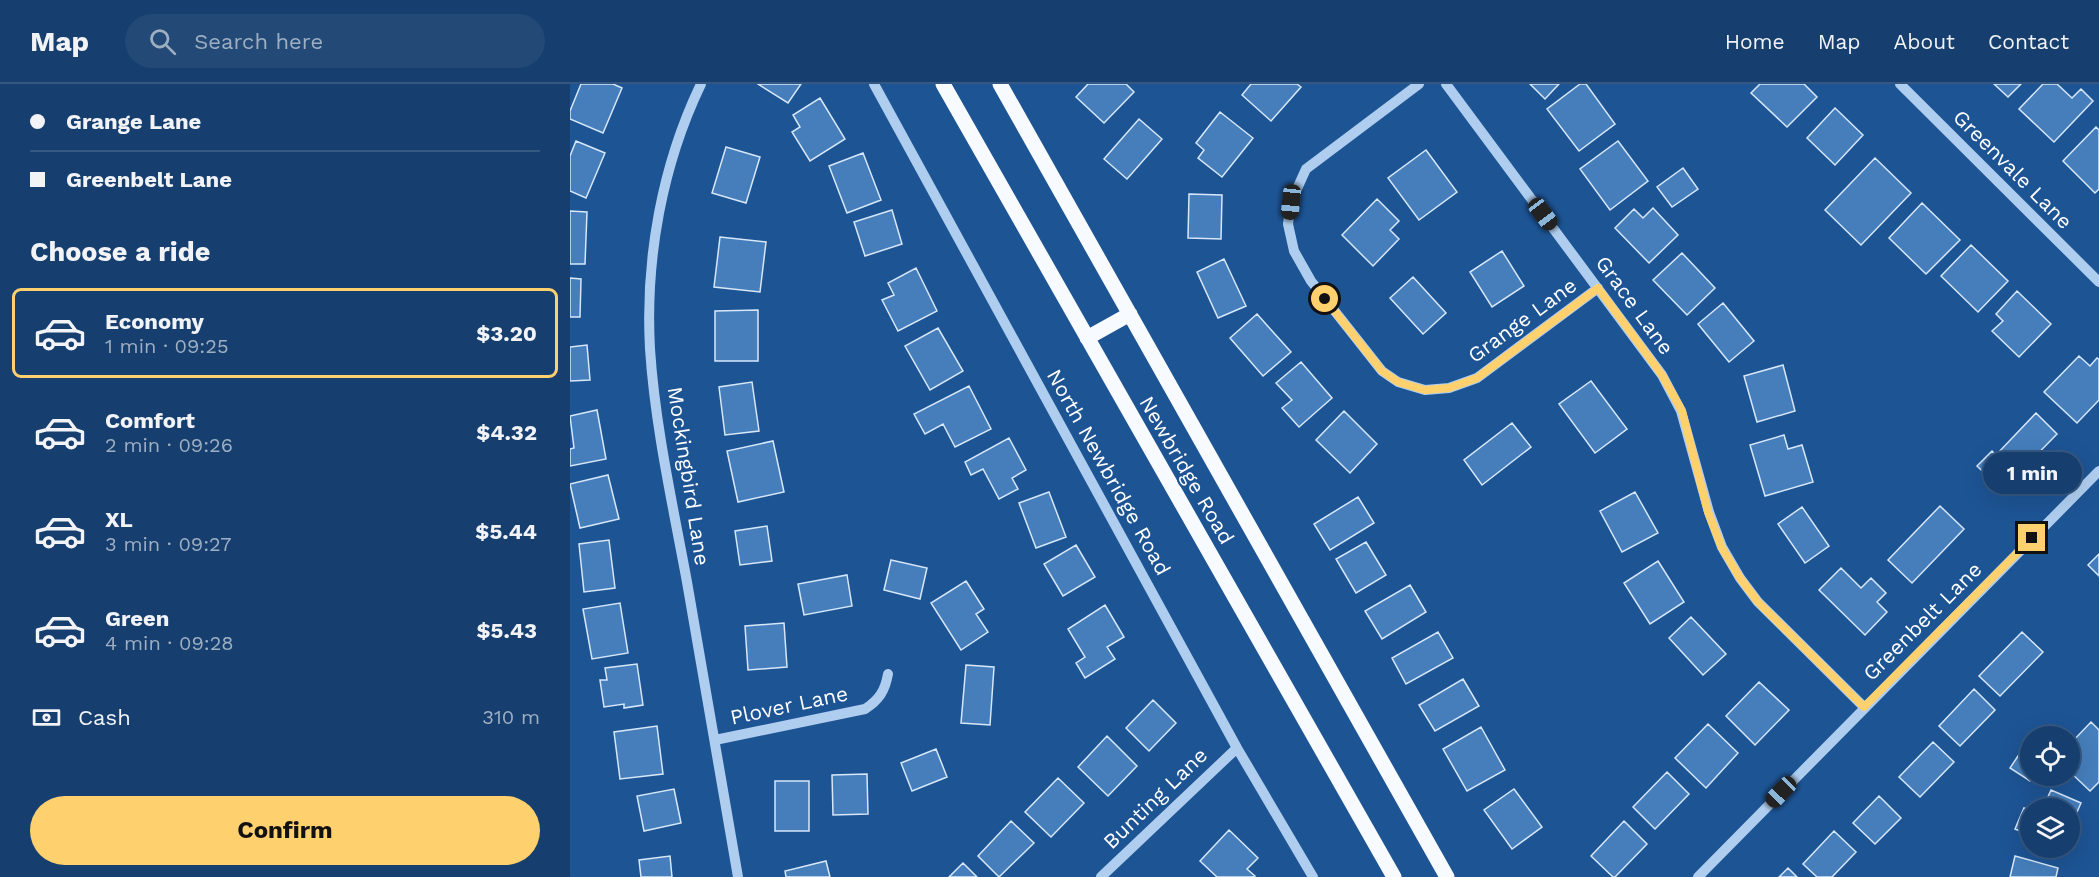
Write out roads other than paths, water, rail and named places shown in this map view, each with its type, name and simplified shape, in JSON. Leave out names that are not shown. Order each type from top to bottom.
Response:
[{"type":"main road","name":"Newbridge Road","points":[[943,84],[1394,877]]},
{"type":"main road","name":"Newbridge Road","points":[[1000,84],[1447,877]]},
{"type":"main road","points":[[1087,338],[1130,314]]},
{"type":"street","name":"Mockingbird Lane","points":[[701,84],[685,118],[658,216],[650,275],[650,349],[662,441],[738,877]]},
{"type":"street","name":"North Newbridge Road","points":[[874,84],[1237,748],[1313,877]]},
{"type":"street","name":"Grange Lane","points":[[1419,84],[1306,169],[1291,202],[1288,224],[1294,251],[1311,281],[1382,371],[1398,382],[1425,390],[1449,388],[1477,378],[1598,288]]},
{"type":"street","name":"Grace Lane","points":[[1446,84],[1662,375],[1682,411],[1708,512],[1722,548],[1740,578],[1758,602],[1864,707]]},
{"type":"street","name":"Greenvale Lane","points":[[1900,84],[2099,282]]},
{"type":"street","name":"Greenbelt Lane","points":[[1698,877],[2099,471]]},
{"type":"street","name":"Plover Lane","points":[[715,740],[865,709],[882,694],[888,674]]},
{"type":"street","name":"Bunting Lane","points":[[1101,877],[1237,748]]}]
